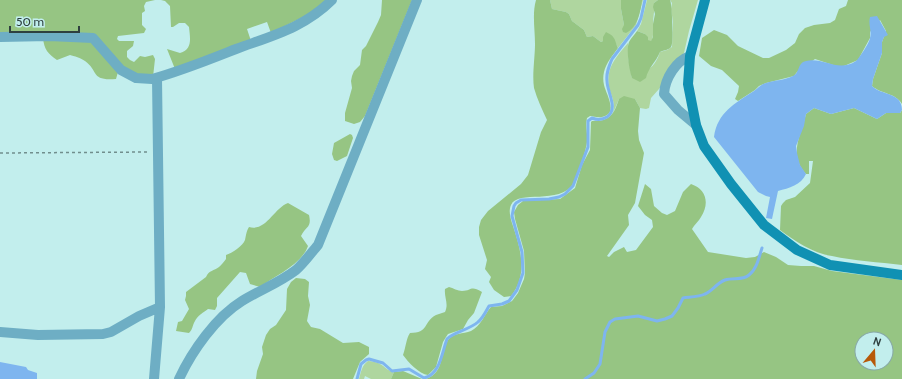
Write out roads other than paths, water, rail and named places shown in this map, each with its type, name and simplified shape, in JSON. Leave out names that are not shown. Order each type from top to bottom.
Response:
[{"type":"main road","points":[[705,0],[690,56],[688,84],[696,125],[704,146],[764,226],[797,250],[830,265],[902,274]]},
{"type":"street","points":[[0,38],[49,36],[93,38],[120,70],[126,74],[141,79],[157,78],[289,30],[311,19],[332,0]]},
{"type":"street","points":[[179,379],[201,342],[214,326],[242,301],[280,281],[296,270],[318,245],[417,0]]},
{"type":"street","points":[[690,56],[680,61],[673,70],[664,88],[664,94],[678,110],[696,125]]},
{"type":"street","points":[[154,379],[160,307],[157,78]]},
{"type":"street","points":[[0,332],[38,335],[103,334],[111,332],[138,316],[160,307]]},
{"type":"water","points":[[877,16],[888,35],[884,37],[882,42],[882,53],[872,86],[899,100],[902,110],[900,113],[886,113],[877,119],[854,108],[831,114],[814,108],[806,114],[804,126],[796,146],[800,165],[806,174],[798,183],[778,191],[772,219],[766,218],[770,197],[758,192],[714,137],[719,121],[734,104],[763,84],[795,75],[803,62],[813,60],[843,66],[856,61],[864,51],[869,40],[871,33],[869,23],[870,17]]},
{"type":"water","points":[[0,362],[26,367],[28,370],[37,373],[37,379],[0,379]]},
{"type":"waterway","points":[[357,379],[361,364],[369,359],[383,363],[392,371],[409,369],[424,378],[429,376],[434,372],[440,362],[447,339],[478,322],[489,306],[502,304],[509,301],[517,290],[523,273],[522,252],[512,216],[514,206],[521,200],[549,199],[559,197],[565,194],[573,186],[588,147],[588,121],[592,118],[605,118],[612,110],[612,100],[607,85],[607,72],[610,64],[612,59],[638,25],[645,0]]},
{"type":"waterway","points":[[585,379],[594,373],[600,364],[605,332],[610,322],[615,319],[638,316],[657,321],[672,316],[683,298],[703,295],[725,280],[743,278],[749,275],[756,266],[762,248]]}]
